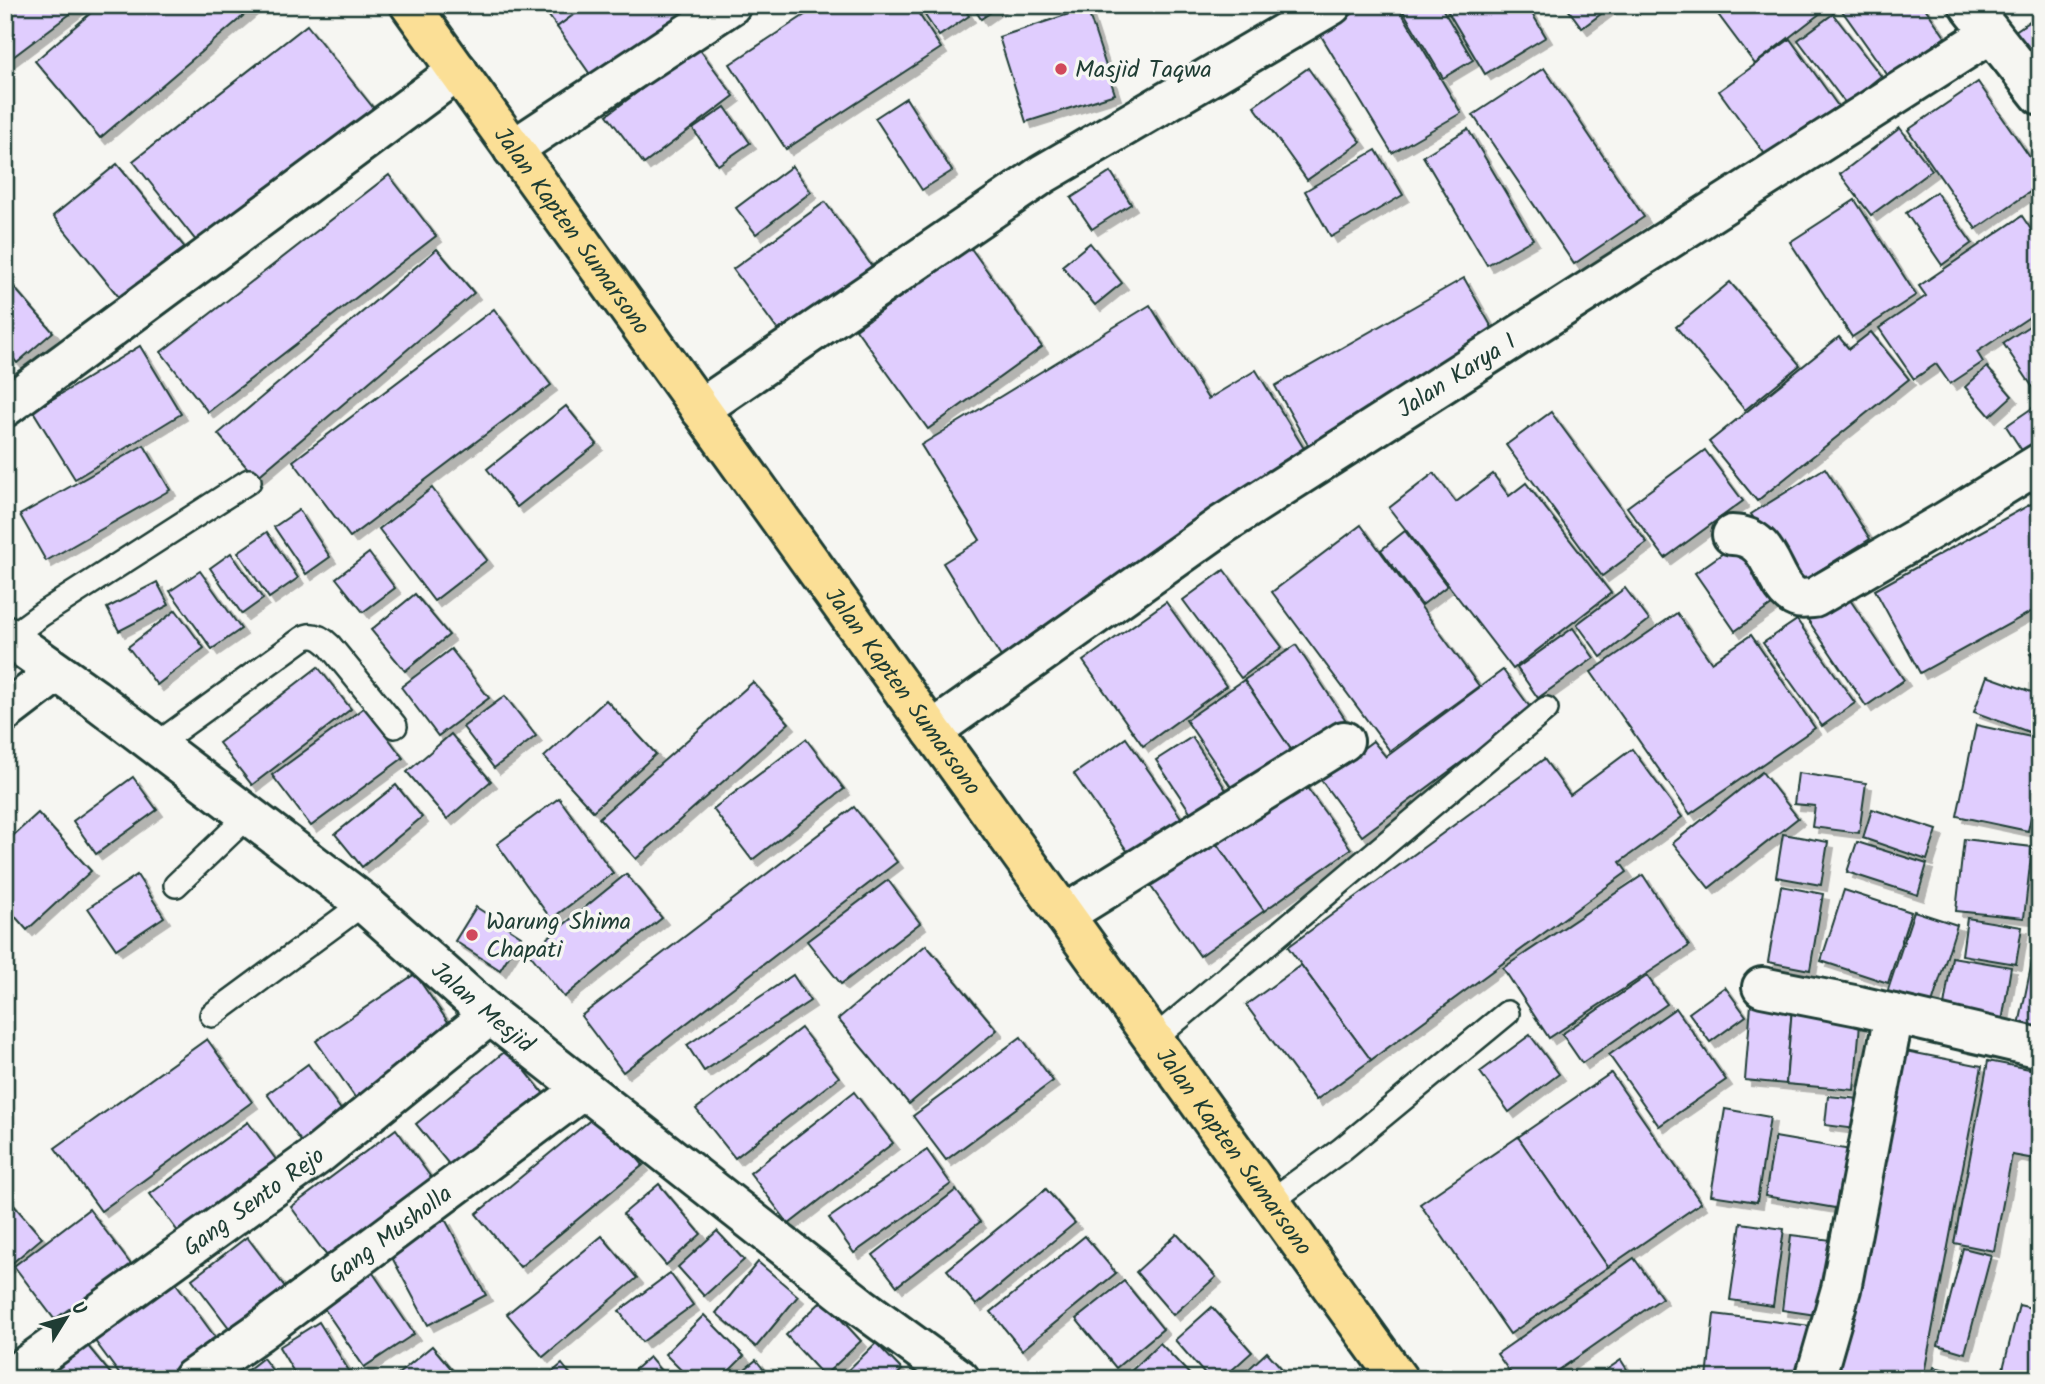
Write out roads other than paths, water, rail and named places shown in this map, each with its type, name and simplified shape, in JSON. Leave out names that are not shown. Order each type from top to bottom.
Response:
[{"type":"highway","name":"Jalan Kapten Sumarsono","points":[[410,5],[1398,1379]]},
{"type":"street","points":[[513,149],[731,5]]},
{"type":"street","points":[[700,409],[1043,174],[1332,5]]},
{"type":"street","points":[[1979,20],[2040,95]]},
{"type":"street","name":"Jalan Karya I","points":[[932,731],[1222,525],[1979,20]]},
{"type":"street","points":[[5,407],[458,71]]},
{"type":"street","points":[[1732,535],[1746,535],[1759,544],[1790,594],[1800,599],[1814,598],[2040,463]]},
{"type":"street","name":"Jalan Mesjid","points":[[7,637],[94,698],[364,903],[490,1015],[860,1306],[960,1379]]},
{"type":"street","points":[[5,712],[56,673]]},
{"type":"street","points":[[1064,915],[1344,741]]},
{"type":"street","points":[[1762,987],[2040,1048]]},
{"type":"street","points":[[1815,1379],[1842,1289],[1894,1014]]},
{"type":"street","name":"Gang Sento Rejo","points":[[22,1375],[319,1154],[490,1015]]},
{"type":"street","name":"Gang Musholla","points":[[192,1379],[584,1089]]},
{"type":"lane","points":[[7,637],[249,481]]},
{"type":"lane","points":[[156,745],[302,639],[311,636],[320,638],[330,646],[395,726]]},
{"type":"lane","points":[[1154,1039],[1546,709]]},
{"type":"lane","points":[[176,885],[248,816]]},
{"type":"lane","points":[[212,1015],[364,903]]},
{"type":"lane","points":[[1270,1202],[1341,1150],[1507,1013]]},
{"type":"place","name":"Masjid Taqwa","points":[[1061,69]]},
{"type":"place","name":"Warung Shima Chapati","points":[[472,935]]}]
